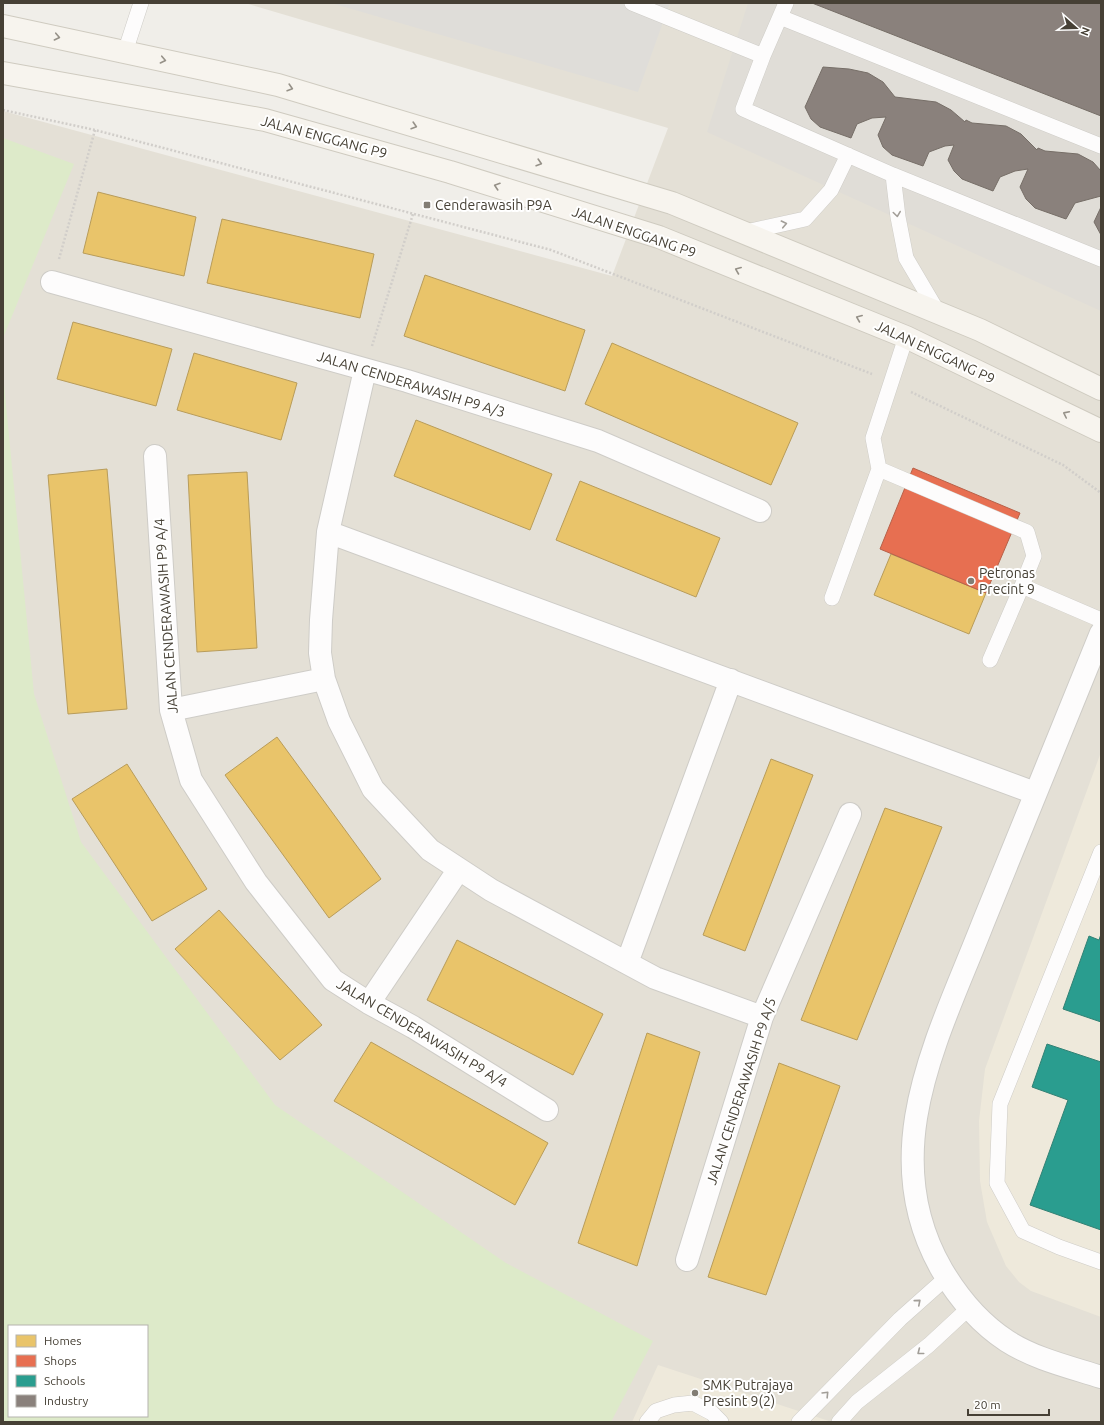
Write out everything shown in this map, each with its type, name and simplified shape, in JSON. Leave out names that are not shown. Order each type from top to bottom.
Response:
[{"type":"main road","points":[[8,24],[125,52],[278,85],[672,203],[746,232],[980,330],[1101,389]]},
{"type":"main road","name":"JALAN ENGGANG P9","points":[[3,73],[265,120],[450,172],[659,237],[906,338],[1099,433]]},
{"type":"street","name":"JALAN CENDERAWASIH P9 A/3","points":[[52,282],[407,381],[598,441],[760,511]]},
{"type":"street","points":[[365,370],[328,532],[320,653],[324,679],[339,721],[373,788],[430,850],[491,890],[655,978],[762,1017]]},
{"type":"street","name":"JALAN CENDERAWASIH P9 A/4","points":[[155,456],[171,710],[191,780],[256,882],[333,980],[369,1003],[413,1027],[547,1110]]},
{"type":"street","points":[[328,532],[1035,793]]},
{"type":"street","points":[[1101,633],[1035,793],[937,1040],[918,1101],[912,1143],[913,1188],[919,1219],[930,1250],[946,1278],[970,1307],[993,1331],[1008,1342],[1032,1354],[1101,1377]]},
{"type":"street","points":[[171,710],[324,679]]},
{"type":"street","points":[[627,963],[731,680]]},
{"type":"street","name":"JALAN CENDERAWASIH P9 A/5","points":[[687,1260],[762,1017],[850,814]]},
{"type":"street","points":[[369,1003],[459,869]]},
{"type":"lane","points":[[125,52],[141,3]]},
{"type":"lane","points":[[632,3],[763,56]]},
{"type":"lane","points":[[1101,146],[783,10],[763,56],[743,110],[892,175],[1101,259]]},
{"type":"lane","points":[[746,232],[805,219],[831,190],[848,155]]},
{"type":"lane","points":[[892,175],[906,258],[939,314]]},
{"type":"lane","points":[[832,598],[879,469],[874,438],[906,338]]},
{"type":"lane","points":[[879,469],[1027,532],[1034,556],[990,660]]},
{"type":"lane","points":[[1022,586],[1101,620]]},
{"type":"lane","points":[[1101,852],[1000,1104],[997,1183],[1023,1231],[1059,1247],[1101,1262]]},
{"type":"lane","points":[[799,1422],[900,1319],[946,1278]]},
{"type":"lane","points":[[839,1422],[857,1402],[929,1345],[970,1307]]},
{"type":"lane","points":[[647,1422],[656,1411],[674,1405],[693,1403],[712,1412],[721,1422]]},
{"type":"path","points":[[3,110],[95,130],[551,250],[891,382],[1063,465],[1101,493]]},
{"type":"path","points":[[52,282],[95,130]]},
{"type":"path","points":[[365,370],[413,214]]},
{"type":"shaded area","points":[[245,3],[1101,3],[1101,1422],[3,1422],[3,111],[612,276],[668,128]]},
{"type":"shaded area","points":[[331,3],[670,3],[638,92]]},
{"type":"shaded area","points":[[748,3],[1101,3],[1101,311],[707,132]]},
{"type":"shaded area","points":[[1101,752],[1101,1317],[1031,1291],[1019,1282],[1006,1266],[987,1222],[980,1181],[979,1121],[985,1069]]},
{"type":"shaded area","name":"SMK Putrajaya Presint 9(2)","points":[[658,1365],[832,1422],[632,1422]]},
{"type":"green space","points":[[3,138],[74,164],[3,338]]},
{"type":"green space","points":[[3,374],[34,694],[81,842],[275,1105],[506,1263],[653,1341],[611,1422],[3,1422]]},
{"type":"building: Homes","points":[[98,192],[196,217],[184,276],[83,253]]},
{"type":"building: Homes","points":[[222,219],[374,254],[360,318],[207,283]]},
{"type":"building: Homes","points":[[425,275],[585,330],[565,391],[404,336]]},
{"type":"building: Homes","points":[[73,322],[172,349],[156,406],[57,379]]},
{"type":"building: Homes","points":[[612,343],[798,423],[771,485],[585,404]]},
{"type":"building: Homes","points":[[194,353],[297,383],[281,440],[177,410]]},
{"type":"building: Homes","points":[[416,420],[552,474],[530,530],[394,476]]},
{"type":"building: Homes","points":[[107,469],[127,709],[68,714],[48,475]]},
{"type":"building: Homes","points":[[247,472],[257,648],[197,652],[188,475]]},
{"type":"building: Homes","points":[[580,481],[720,538],[696,597],[556,540]]},
{"type":"building: Homes","points":[[891,554],[986,593],[969,634],[874,595]]},
{"type":"building: Homes","points":[[277,737],[381,879],[329,918],[225,775]]},
{"type":"building: Homes","points":[[771,759],[813,775],[745,951],[703,935]]},
{"type":"building: Homes","points":[[127,764],[207,889],[152,921],[72,799]]},
{"type":"building: Homes","points":[[885,808],[942,827],[857,1040],[801,1020]]},
{"type":"building: Homes","points":[[219,910],[322,1025],[280,1060],[175,949]]},
{"type":"building: Homes","points":[[457,940],[603,1014],[573,1075],[427,1000]]},
{"type":"building: Homes","points":[[647,1033],[700,1052],[637,1266],[578,1243]]},
{"type":"building: Homes","points":[[371,1042],[548,1143],[515,1205],[334,1101]]},
{"type":"building: Homes","points":[[779,1063],[840,1086],[766,1295],[708,1277]]},
{"type":"building: Shops","points":[[913,468],[1020,513],[986,593],[880,549]]},
{"type":"building: Schools","points":[[1101,934],[1101,1022],[1063,1009],[1089,936],[1099,940]]},
{"type":"building: Schools","points":[[1047,1044],[1101,1062],[1101,1230],[1030,1205],[1068,1100],[1032,1087]]},
{"type":"building: Industry","points":[[812,3],[1101,3],[1101,116]]},
{"type":"building: Industry","points":[[823,67],[849,69],[868,73],[883,82],[895,97],[936,102],[951,110],[965,122],[966,120],[972,123],[1006,126],[1021,134],[1037,150],[1038,148],[1045,151],[1078,154],[1093,162],[1101,171],[1101,196],[1075,203],[1066,219],[1035,208],[1026,199],[1020,187],[1028,169],[1015,171],[1000,177],[993,191],[962,179],[954,171],[948,160],[954,145],[945,146],[929,152],[923,166],[892,155],[883,147],[878,135],[886,117],[872,118],[857,124],[851,138],[820,127],[811,119],[805,107]]},
{"type":"building: Industry","points":[[1101,207],[1101,235],[1094,222]]},
{"type":"place","name":"Cenderawasih P9A","points":[[427,205]]},
{"type":"place","name":"Petronas Precint 9","points":[[971,581]]},
{"type":"place","name":"SMK Putrajaya Presint 9(2)","points":[[695,1393]]}]
